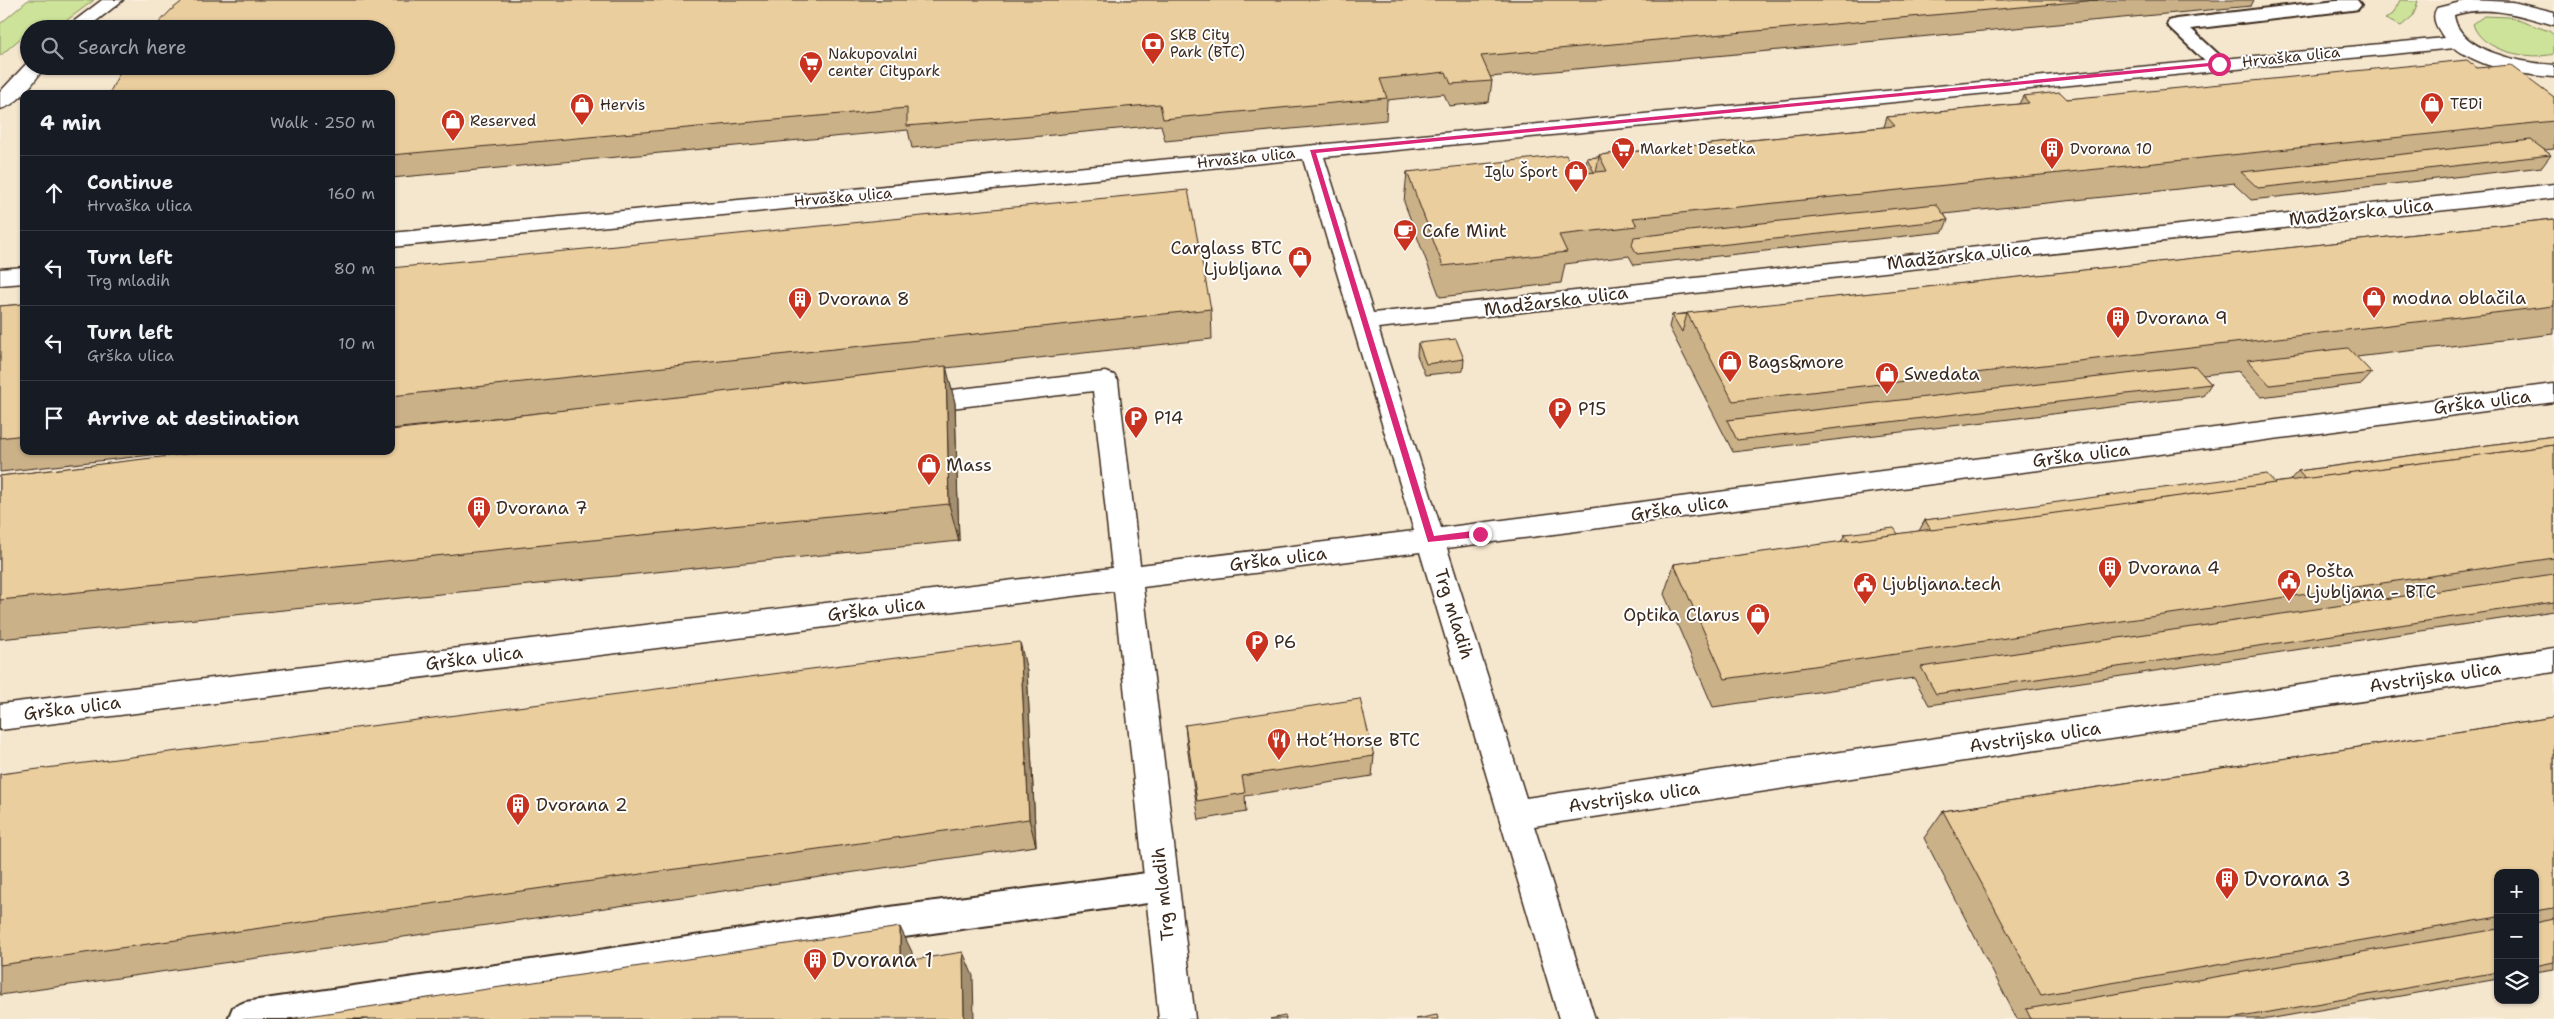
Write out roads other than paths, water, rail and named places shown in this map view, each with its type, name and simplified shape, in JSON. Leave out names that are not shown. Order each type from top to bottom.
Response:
[{"type":"street","points":[[85,20],[114,0]]},
{"type":"street","points":[[2554,18],[2503,3],[2466,1],[2444,12],[2442,21],[2459,42],[2498,61],[2521,68],[2554,71]]},
{"type":"street","name":"Hrvaška ulica","points":[[395,240],[2459,42]]},
{"type":"street","points":[[0,104],[28,75]]},
{"type":"street","points":[[0,104],[20,103]]},
{"type":"street","name":"Trg mladih","points":[[1312,152],[1577,1019]]},
{"type":"street","name":"Madžarska ulica","points":[[1363,322],[2554,191]]},
{"type":"street","points":[[0,277],[20,275]]},
{"type":"street","name":"Trg mladih","points":[[898,406],[1105,381],[1177,1019]]},
{"type":"street","name":"Grška ulica","points":[[0,717],[1431,540],[2554,393]]},
{"type":"street","name":"Avstrijska ulica","points":[[1515,814],[2554,660]]},
{"type":"lane","points":[[2219,64],[2176,25],[2352,5],[2345,0]]},
{"type":"lane","points":[[245,1019],[897,922],[1162,886]]},
{"type":"place","name":"SKB City Park (BTC)","points":[[1153,65]]},
{"type":"place","name":"Nakupovalni center Citypark","points":[[811,84]]},
{"type":"place","name":"TEDi","points":[[2432,125]]},
{"type":"place","name":"Hervis","points":[[582,126]]},
{"type":"place","name":"Reserved","points":[[453,142]]},
{"type":"place","name":"Market Desetka","points":[[1623,170]]},
{"type":"place","name":"Dvorana 10","points":[[2052,170]]},
{"type":"place","name":"Iglu Šport","points":[[1576,193]]},
{"type":"place","name":"Cafe Mint","points":[[1405,252]]},
{"type":"place","name":"Carglass BTC Ljubljana","points":[[1300,279]]},
{"type":"place","name":"modna oblačila","points":[[2374,319]]},
{"type":"place","name":"Dvorana 8","points":[[800,320]]},
{"type":"place","name":"Dvorana 9","points":[[2118,339]]},
{"type":"place","name":"Bags&more","points":[[1730,383]]},
{"type":"place","name":"Swedata","points":[[1887,395]]},
{"type":"place","name":"P15","points":[[1560,430]]},
{"type":"place","name":"P14","points":[[1136,439]]},
{"type":"place","name":"Mass","points":[[929,486]]},
{"type":"place","name":"Dvorana 7","points":[[479,529]]},
{"type":"place","name":"Dvorana 4","points":[[2110,589]]},
{"type":"place","name":"Pošta Ljubljana - BTC","points":[[2289,602]]},
{"type":"place","name":"Ljubljana.tech","points":[[1865,605]]},
{"type":"place","name":"Optika Clarus","points":[[1758,636]]},
{"type":"place","name":"P6","points":[[1257,663]]},
{"type":"place","name":"Hot´Horse BTC","points":[[1279,761]]},
{"type":"place","name":"Dvorana 2","points":[[518,826]]},
{"type":"place","name":"Dvorana 3","points":[[2227,900]]},
{"type":"place","name":"Dvorana 1","points":[[815,981]]}]
